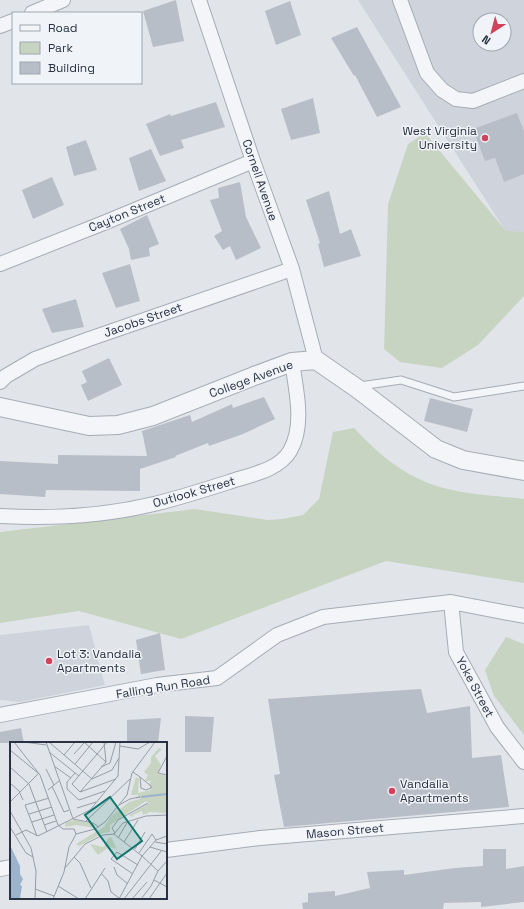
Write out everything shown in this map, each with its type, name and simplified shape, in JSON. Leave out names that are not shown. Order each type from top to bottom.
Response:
[{"type":"street","points":[[34,12],[63,0]]},
{"type":"street","name":"Cornell Avenue","points":[[199,0],[253,160],[292,269],[316,360]]},
{"type":"street","points":[[400,0],[427,73],[442,90],[456,99],[473,100],[524,81]]},
{"type":"street","points":[[0,26],[12,21]]},
{"type":"street","name":"Cayton Street","points":[[0,264],[106,222],[253,160]]},
{"type":"street","name":"Jacobs Street","points":[[0,382],[6,376],[35,359],[292,269]]},
{"type":"street","points":[[316,360],[356,387],[436,448],[462,460],[524,471]]},
{"type":"street","name":"College Avenue","points":[[0,407],[89,426],[118,425],[153,416],[292,362],[316,360]]},
{"type":"street","name":"Outlook Street","points":[[0,516],[63,516],[111,512],[153,504],[264,471],[281,461],[290,452],[296,437],[298,418],[292,362]]},
{"type":"street","name":"Falling Run Road","points":[[0,715],[157,685],[217,678],[277,635],[323,617],[451,602],[524,616]]},
{"type":"street","name":"Yoke Street","points":[[451,602],[456,652],[497,727],[524,762]]},
{"type":"street","name":"Mason Street","points":[[167,850],[260,838],[524,816]]},
{"type":"street","points":[[0,869],[10,868]]},
{"type":"lane","points":[[356,387],[401,380],[454,396],[524,386]]},
{"type":"shaded area","name":"West Virginia University","points":[[358,0],[524,0],[524,232],[506,232]]},
{"type":"shaded area","name":"Lot 3: Vandalia Apartments","points":[[89,625],[105,685],[20,702],[0,700],[0,635]]},
{"type":"green space","points":[[425,133],[506,231],[524,232],[524,296],[478,345],[442,368],[400,362],[384,349],[388,204],[408,144]]},
{"type":"green space","points":[[354,428],[376,450],[392,463],[419,479],[443,488],[457,491],[524,499],[524,583],[386,561],[181,639],[79,611],[0,623],[0,532],[195,509],[268,520],[303,515],[319,499],[333,432]]},
{"type":"green space","points":[[506,637],[524,644],[524,735],[494,696],[485,670]]},
{"type":"building","points":[[176,0],[184,41],[153,47],[143,11]]},
{"type":"building","points":[[290,1],[301,35],[276,45],[265,11]]},
{"type":"building","points":[[357,27],[401,107],[377,117],[355,75],[354,76],[331,38]]},
{"type":"building","points":[[313,98],[320,133],[291,140],[281,109]]},
{"type":"building","points":[[216,102],[225,127],[181,140],[184,148],[160,156],[146,124],[170,114],[171,116]]},
{"type":"building","points":[[517,113],[524,131],[524,174],[504,182],[495,158],[485,161],[473,129]]},
{"type":"building","points":[[86,140],[97,170],[74,176],[66,147]]},
{"type":"building","points":[[151,149],[166,181],[139,191],[129,158]]},
{"type":"building","points":[[52,177],[64,205],[33,219],[22,190]]},
{"type":"building","points":[[240,182],[246,217],[261,248],[236,260],[230,246],[223,250],[214,236],[222,231],[210,200],[219,198],[218,188]]},
{"type":"building","points":[[329,191],[340,234],[351,229],[361,256],[324,267],[318,244],[320,243],[306,200]]},
{"type":"building","points":[[147,215],[159,244],[149,248],[150,256],[131,260],[129,249],[120,229]]},
{"type":"building","points":[[130,264],[140,301],[116,308],[102,273]]},
{"type":"building","points":[[76,299],[84,327],[52,333],[42,309]]},
{"type":"building","points":[[109,358],[122,385],[88,401],[81,385],[87,382],[82,371]]},
{"type":"building","points":[[264,397],[275,419],[243,434],[209,446],[208,443],[175,456],[176,457],[140,469],[140,491],[46,490],[45,497],[0,494],[0,461],[58,464],[58,455],[147,456],[142,431],[190,415],[192,422],[232,404],[233,408]]},
{"type":"building","points":[[430,398],[473,409],[467,432],[424,421]]},
{"type":"building","points":[[160,633],[165,670],[141,674],[136,640]]},
{"type":"building","points":[[421,689],[427,713],[470,706],[472,758],[501,755],[509,807],[284,827],[274,775],[280,774],[268,699]]},
{"type":"building","points":[[185,716],[214,717],[211,752],[185,752]]},
{"type":"building","points":[[161,718],[158,742],[127,742],[127,720]]},
{"type":"building","points":[[21,728],[24,742],[0,743],[0,732]]},
{"type":"building","points":[[483,849],[506,849],[506,869],[524,866],[524,902],[481,907],[481,902],[444,903],[443,909],[303,909],[302,903],[308,902],[308,893],[335,891],[335,896],[370,888],[367,872],[404,870],[404,875],[483,866]]},
{"type":"place","name":"West Virginia University","points":[[485,138]]},
{"type":"place","name":"Lot 3: Vandalia Apartments","points":[[49,661]]},
{"type":"place","name":"Vandalia Apartments","points":[[392,791]]}]
